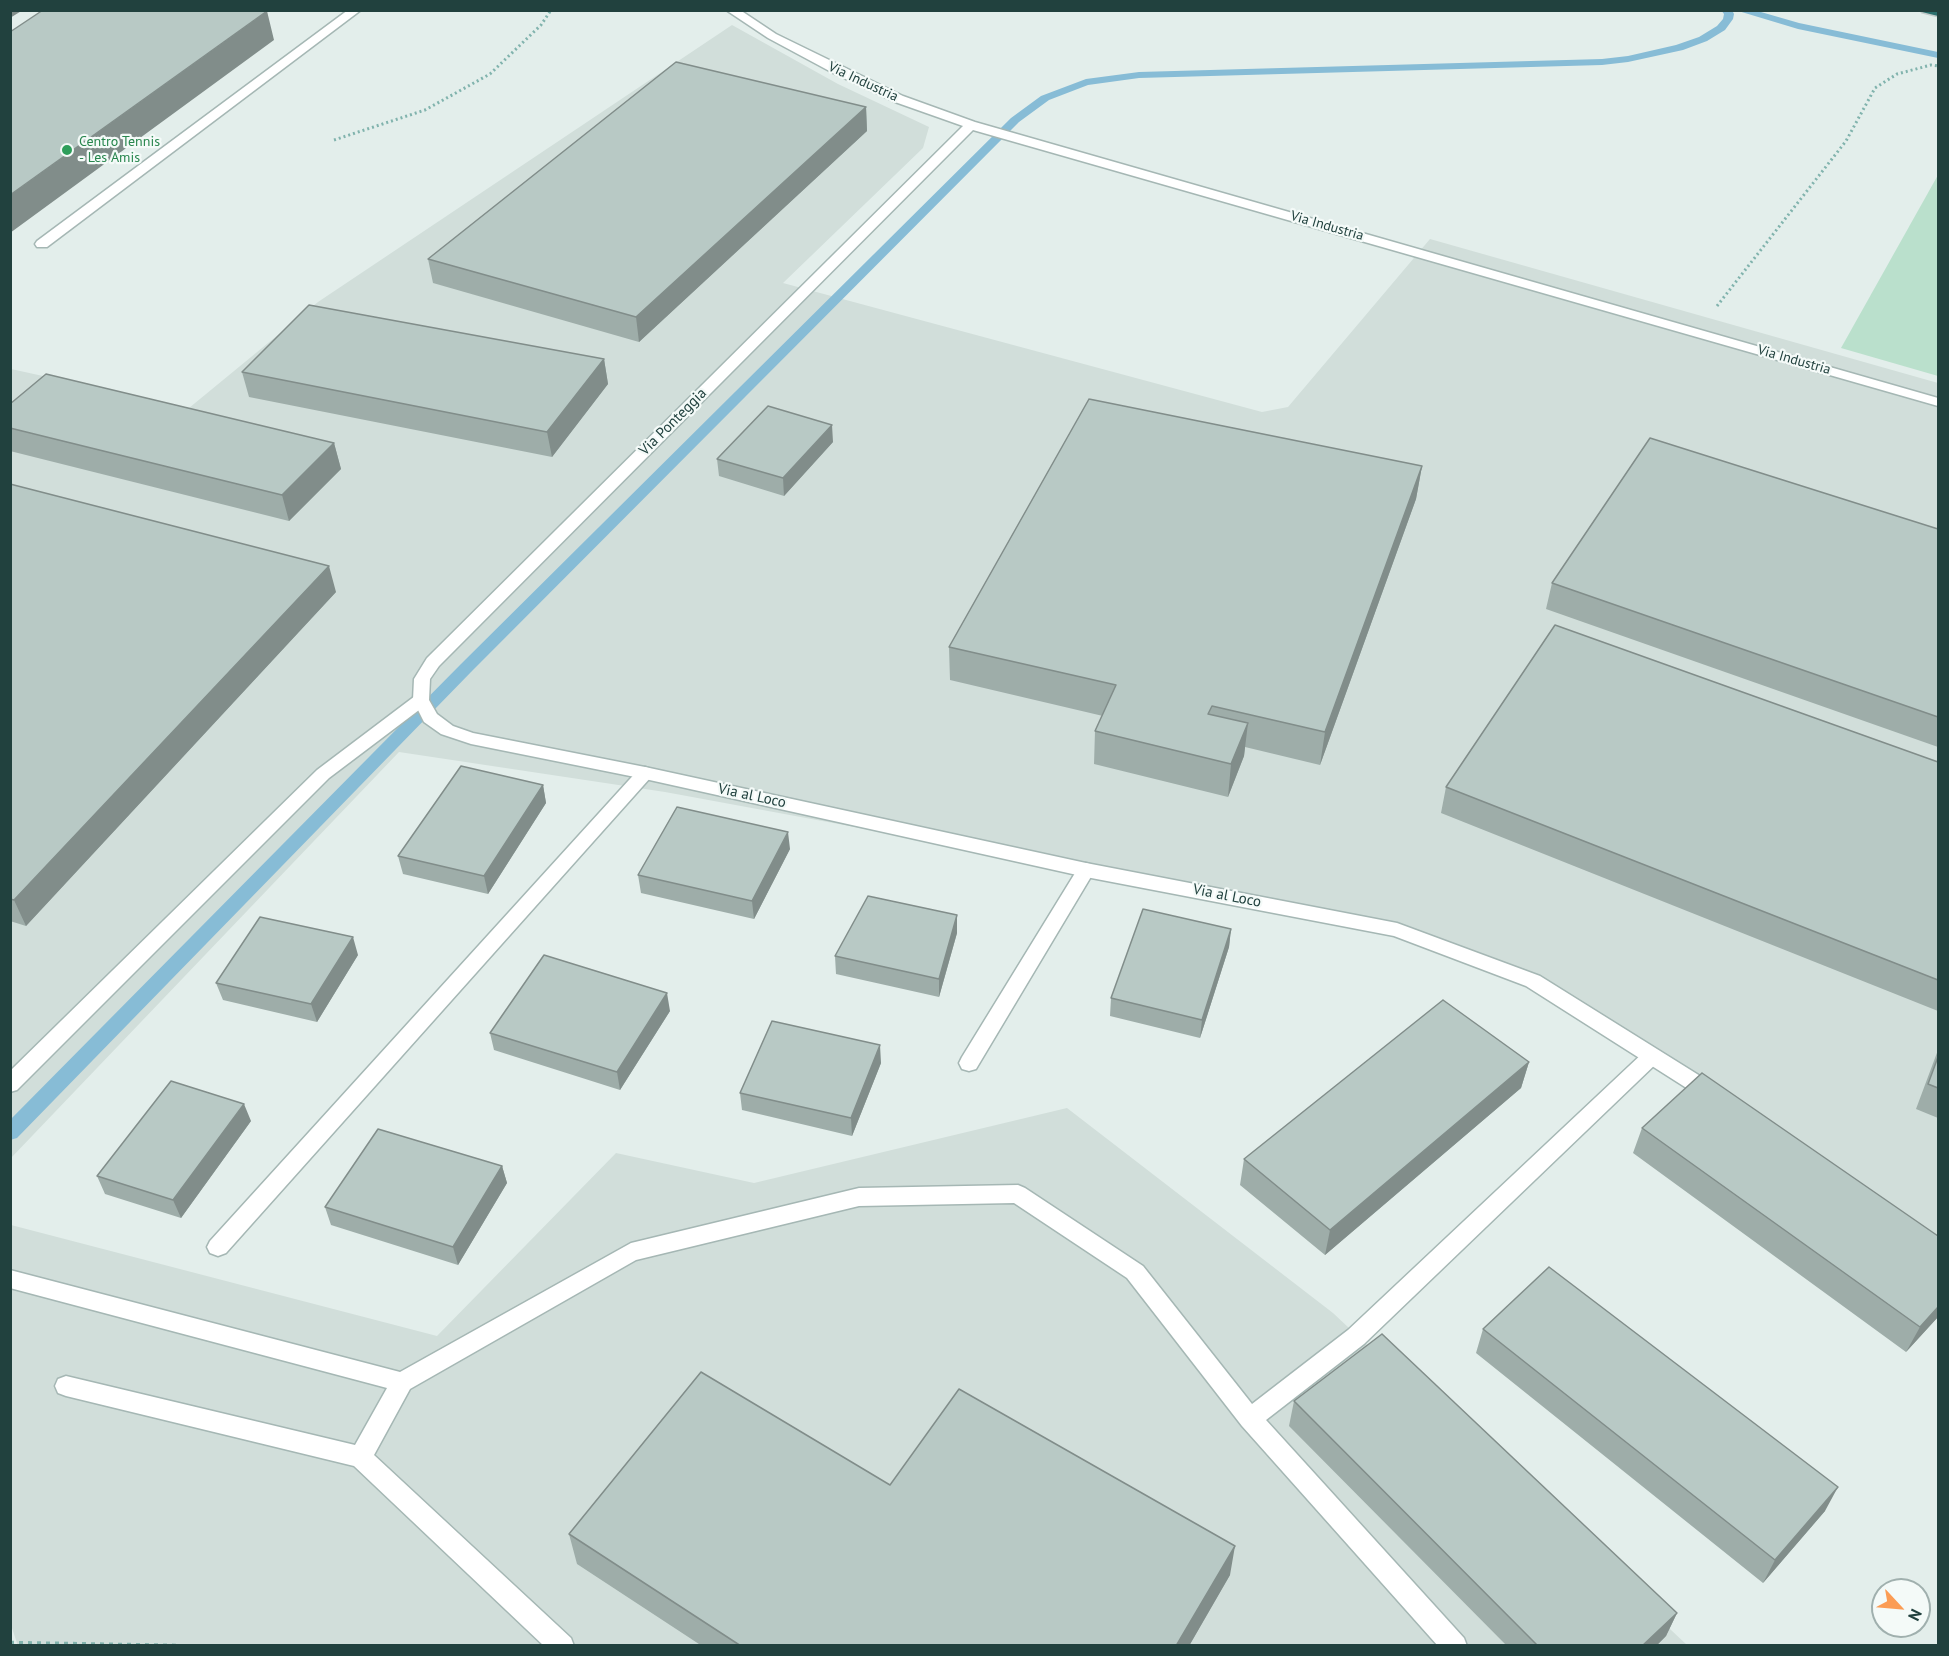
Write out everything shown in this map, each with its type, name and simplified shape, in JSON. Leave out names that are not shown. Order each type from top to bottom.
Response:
[{"type":"highway","points":[[1926,10],[1938,13]]},
{"type":"street","points":[[42,244],[356,10]]},
{"type":"street","name":"Via Industria","points":[[731,10],[772,36],[839,71],[899,99],[978,127],[1938,402]]},
{"type":"street","name":"Via Ponteggia","points":[[421,700],[422,679],[433,662],[978,127]]},
{"type":"street","points":[[10,1084],[323,774],[421,700]]},
{"type":"street","name":"Via al Loco","points":[[421,700],[430,718],[447,730],[471,738],[645,773],[1086,870],[1397,930],[1533,981],[1731,1106]]},
{"type":"street","points":[[218,1247],[645,773]]},
{"type":"street","points":[[969,1064],[1086,870]]},
{"type":"street","points":[[1250,1419],[1356,1337],[1652,1056]]},
{"type":"street","points":[[361,1457],[402,1382],[631,1252],[859,1197],[1018,1194],[1135,1272],[1250,1419],[1455,1646]]},
{"type":"street","points":[[10,1279],[402,1382]]},
{"type":"street","points":[[66,1386],[361,1457],[562,1646]]},
{"type":"path","points":[[334,140],[425,110],[490,74],[542,25],[551,10]]},
{"type":"path","points":[[1697,332],[1846,141],[1875,88],[1897,74],[1931,65],[1938,66]]},
{"type":"path","points":[[10,1643],[181,1646]]},
{"type":"shaded area","points":[[732,25],[838,84],[929,127],[923,148],[783,283],[1262,412],[1288,407],[1430,239],[1938,383],[1938,1237],[1533,981],[1397,930],[1251,900],[665,792],[399,752],[11,1158],[11,369],[189,408],[318,302]]},
{"type":"shaded area","points":[[1067,1108],[1333,1313],[1687,1645],[18,1646],[11,1625],[11,1225],[437,1336],[616,1153],[754,1183]]},
{"type":"green space","points":[[1938,175],[1938,376],[1841,348]]},
{"type":"building","name":"Centro Tennis - Les Amis","points":[[43,10],[267,11],[10,195],[10,32]]},
{"type":"building","points":[[676,62],[866,107],[636,317],[428,259]]},
{"type":"building","points":[[309,305],[604,359],[547,432],[242,372]]},
{"type":"building","points":[[46,374],[334,443],[282,495],[10,428],[10,404]]},
{"type":"building","points":[[1089,399],[1422,466],[1325,732],[1212,706],[1208,714],[1248,723],[1231,764],[1095,731],[1116,685],[949,647]]},
{"type":"building","points":[[768,406],[832,425],[783,478],[717,459]]},
{"type":"building","points":[[1650,438],[1938,529],[1938,717],[1552,583]]},
{"type":"building","points":[[10,484],[329,566],[14,900],[10,899]]},
{"type":"building","points":[[1555,625],[1938,762],[1938,980],[1446,787]]},
{"type":"building","points":[[461,766],[543,785],[484,876],[398,856]]},
{"type":"building","points":[[677,807],[788,832],[752,901],[638,875]]},
{"type":"building","points":[[868,896],[957,915],[939,979],[835,956]]},
{"type":"building","points":[[1143,909],[1231,929],[1202,1020],[1111,998]]},
{"type":"building","points":[[260,917],[353,937],[311,1004],[216,983]]},
{"type":"building","points":[[544,955],[667,993],[617,1072],[490,1033]]},
{"type":"building","points":[[1443,1000],[1529,1062],[1330,1230],[1244,1159]]},
{"type":"building","points":[[772,1021],[880,1045],[851,1118],[740,1093]]},
{"type":"building","points":[[1938,1057],[1938,1088],[1928,1084]]},
{"type":"building","points":[[1702,1073],[1938,1236],[1938,1307],[1920,1327],[1642,1128]]},
{"type":"building","points":[[171,1081],[244,1104],[173,1200],[97,1176]]},
{"type":"building","points":[[378,1129],[502,1166],[453,1247],[325,1207]]},
{"type":"building","points":[[1549,1267],[1838,1487],[1775,1560],[1483,1329]]},
{"type":"building","points":[[1382,1334],[1677,1613],[1642,1646],[1538,1646],[1294,1401]]},
{"type":"building","points":[[701,1372],[890,1485],[959,1389],[1235,1546],[1176,1646],[741,1646],[569,1534]]},
{"type":"waterway","points":[[10,1133],[466,668],[1015,120],[1045,98],[1086,82],[1139,75],[1602,62],[1628,59],[1679,48],[1703,39],[1721,28],[1728,19],[1729,14],[1726,10]]},
{"type":"waterway","points":[[1740,10],[1798,26],[1938,55]]},
{"type":"place","name":"Centro Tennis - Les Amis","points":[[67,150]]}]
